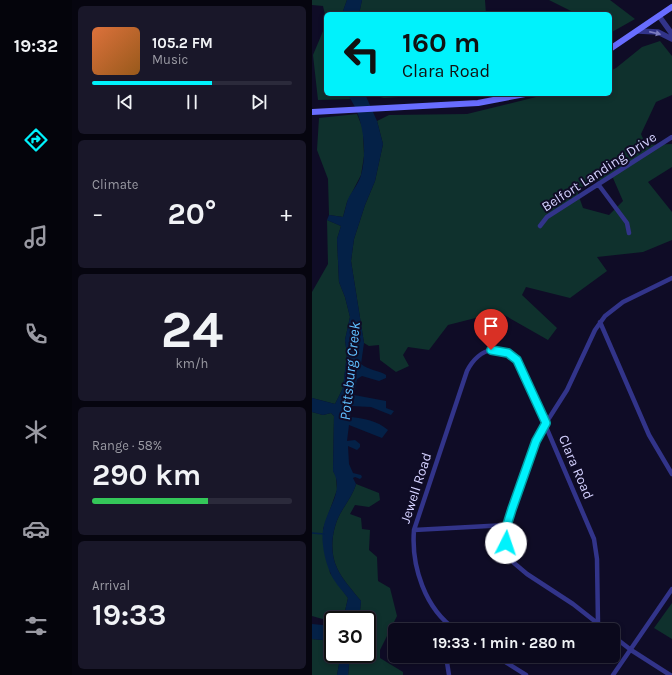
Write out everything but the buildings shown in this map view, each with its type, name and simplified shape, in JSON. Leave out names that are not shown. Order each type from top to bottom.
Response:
[{"type":"main road","points":[[612,48],[672,7]]},
{"type":"main road","points":[[312,112],[478,103],[504,100],[518,96]]},
{"type":"street","points":[[659,16],[672,34]]},
{"type":"street","points":[[638,31],[658,32],[672,39]]},
{"type":"street","name":"Belfort Landing Drive","points":[[540,226],[547,217],[672,137]]},
{"type":"street","points":[[598,184],[627,223],[629,233]]},
{"type":"street","points":[[597,623],[573,604],[527,574],[514,563],[507,549],[507,525],[536,441],[567,390],[587,344],[600,322],[612,309],[623,302],[672,278]]},
{"type":"street","points":[[600,322],[649,435],[672,474]]},
{"type":"street","name":"Clara Road","points":[[484,351],[502,350],[517,360],[546,423],[594,539],[597,559],[598,623]]},
{"type":"street","name":"Jewell Road","points":[[444,622],[437,613],[418,573],[414,554],[414,530],[467,371],[474,359],[484,351]]},
{"type":"street","points":[[414,530],[507,525]]},
{"type":"street","points":[[613,675],[672,589]]},
{"type":"street","points":[[620,642],[630,650],[670,675]]},
{"type":"street","points":[[447,663],[449,675]]},
{"type":"street","points":[[507,663],[526,675]]},
{"type":"green space","points":[[312,0],[347,0],[343,12],[324,12],[323,6],[312,5]]},
{"type":"green space","points":[[362,0],[485,0],[486,12],[359,12]]},
{"type":"green space","points":[[549,0],[610,0],[635,19],[612,32],[612,12],[573,12]]},
{"type":"green space","points":[[324,29],[324,96],[349,96],[352,99],[318,100],[313,55]]},
{"type":"green space","points":[[660,41],[672,56],[672,95],[656,102],[641,134],[646,145],[672,144],[672,167],[648,182],[672,212],[672,240],[643,252],[597,257],[607,271],[570,298],[526,287],[522,295],[557,328],[548,340],[499,312],[448,325],[429,350],[408,347],[403,355],[409,366],[396,372],[380,360],[379,345],[369,346],[364,343],[351,261],[354,239],[365,205],[375,181],[383,144],[377,121],[389,115],[467,114],[540,96],[612,96],[612,70],[642,47]],"holes":[[[613,178],[623,201],[609,215],[583,208],[577,191],[589,182]]]},
{"type":"green space","points":[[376,96],[414,96],[384,98]]},
{"type":"green space","points":[[357,114],[363,129],[364,156],[361,175],[347,202],[343,217],[329,215],[328,179],[317,150],[319,118]]},
{"type":"green space","points":[[327,220],[341,226],[337,239],[339,282],[345,297],[350,317],[345,340],[347,354],[343,388],[335,404],[312,398],[312,292],[328,264]]},
{"type":"green space","points":[[312,412],[323,415],[331,413],[334,416],[333,471],[336,476],[337,490],[323,529],[330,573],[348,598],[345,611],[324,611],[324,619],[312,616]]},
{"type":"green space","points":[[356,484],[379,493],[380,500],[369,507],[355,505],[350,514],[361,518],[362,529],[370,530],[369,550],[377,557],[378,581],[390,588],[397,616],[394,623],[388,623],[388,634],[380,650],[380,658],[403,672],[403,675],[348,675],[349,663],[376,663],[376,611],[360,611],[361,601],[339,572],[332,548],[333,533],[337,520]]},
{"type":"green space","points":[[672,603],[672,639],[654,628]]},
{"type":"green space","points":[[312,639],[324,640],[324,663],[339,663],[337,675],[312,675]]},
{"type":"water","points":[[347,0],[362,0],[359,12],[343,12]]},
{"type":"water","name":"Pottsburg Creek","points":[[348,96],[366,96],[377,121],[383,144],[375,181],[365,205],[354,239],[351,261],[364,343],[361,364],[367,368],[386,375],[386,378],[379,381],[362,376],[357,379],[354,395],[386,401],[386,408],[394,411],[391,415],[371,407],[351,406],[350,417],[370,420],[380,424],[388,430],[382,438],[349,425],[347,441],[355,440],[360,444],[360,447],[357,450],[348,446],[349,464],[353,473],[361,475],[362,477],[360,479],[355,477],[353,478],[356,484],[355,488],[337,520],[333,533],[332,548],[339,572],[361,601],[360,611],[345,611],[348,598],[331,575],[323,546],[323,530],[334,500],[337,486],[333,471],[334,416],[331,413],[323,415],[312,412],[312,398],[335,404],[343,388],[347,354],[345,340],[350,317],[345,297],[339,282],[337,239],[341,226],[327,220],[329,215],[343,217],[348,199],[360,178],[363,165],[364,144],[363,133],[357,112]]},
{"type":"water","points":[[312,624],[324,625],[324,640],[312,639]]},
{"type":"water","points":[[339,663],[349,663],[348,675],[337,675]]},
{"type":"waterway","points":[[312,533],[324,534]]},
{"type":"route","points":[[491,350],[502,350],[517,360],[546,423],[536,441],[512,509],[507,525],[506,543]]}]
